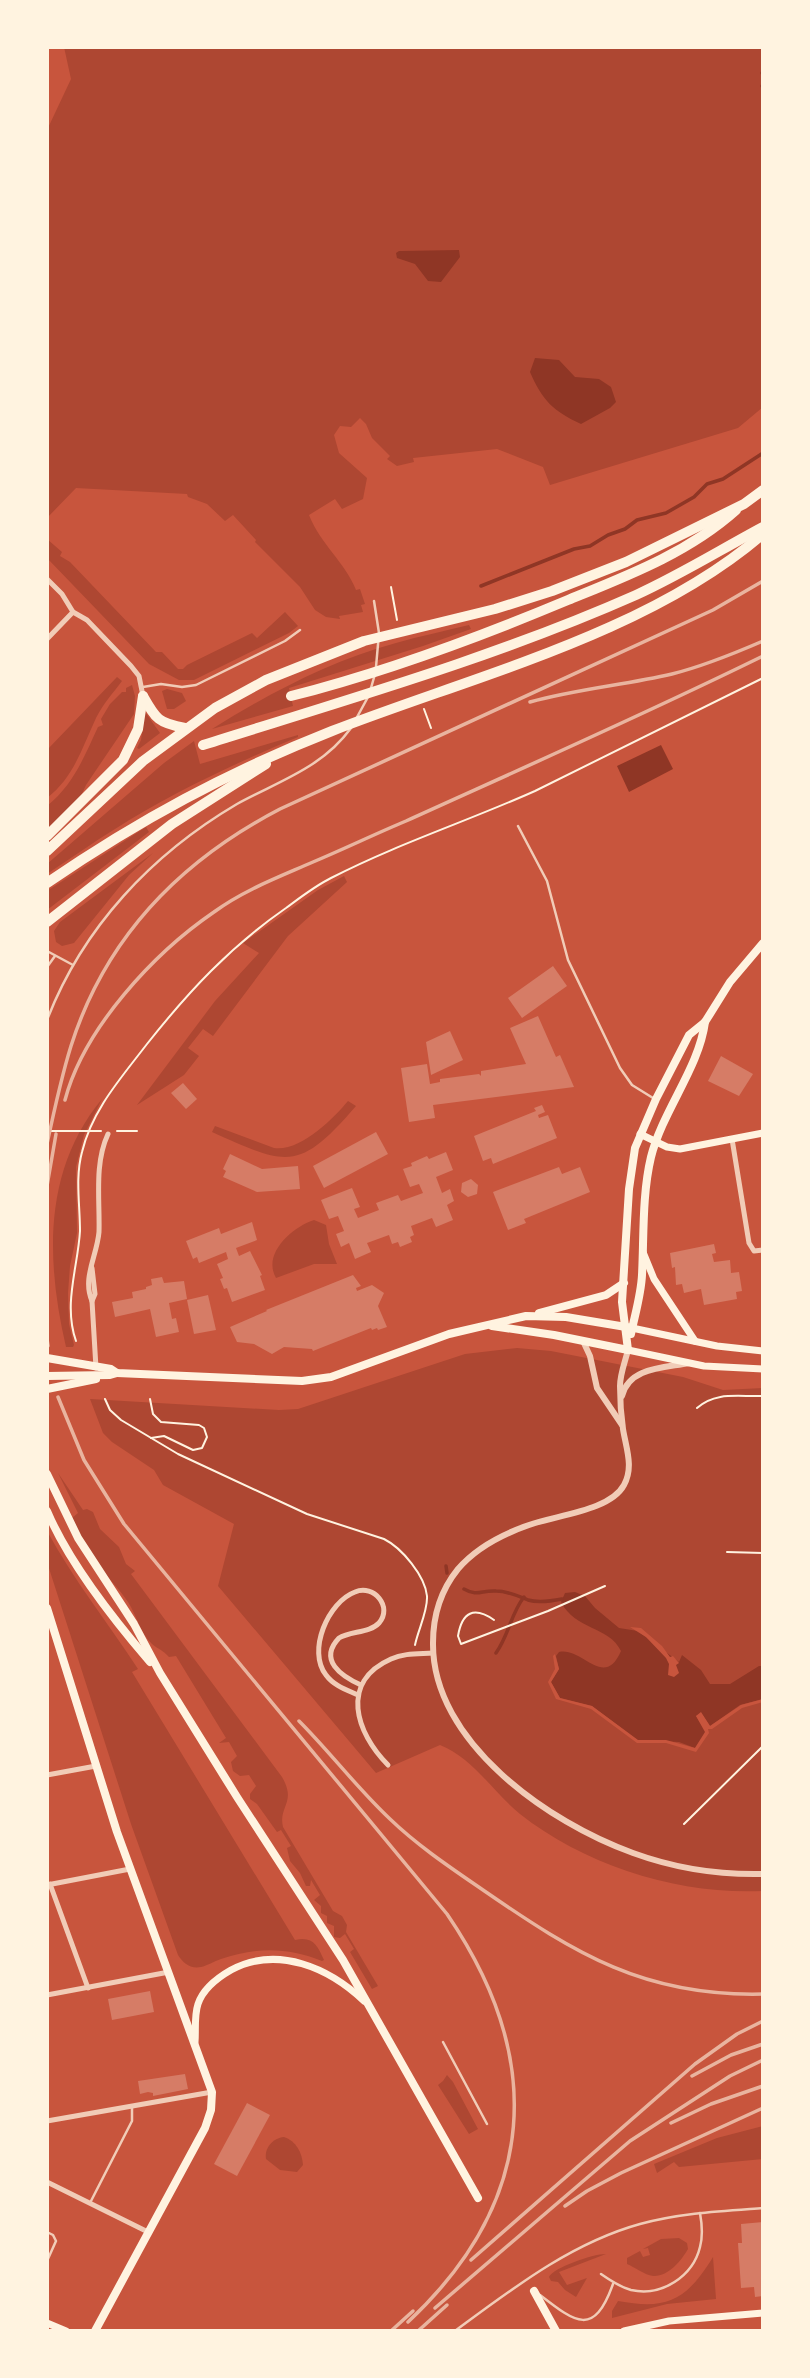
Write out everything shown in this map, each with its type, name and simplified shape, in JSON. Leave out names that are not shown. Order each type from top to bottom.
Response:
[{"type":"highway","points":[[290,696],[345,682],[439,651],[605,585],[697,540],[763,490]]},
{"type":"highway","points":[[47,851],[119,781],[185,728],[249,688],[312,660],[394,632],[495,608],[552,591],[626,562],[744,504]]},
{"type":"highway","points":[[203,745],[419,678],[526,640],[660,584],[763,527]]},
{"type":"highway","points":[[47,883],[158,812],[216,781],[296,746],[549,651],[627,618],[707,575],[763,534]]},
{"type":"highway","points":[[143,692],[157,719],[166,725],[185,728]]},
{"type":"highway","points":[[47,836],[123,760],[138,729],[143,692]]},
{"type":"highway","points":[[47,922],[191,811],[296,746]]},
{"type":"main road","points":[[628,1350],[624,1283],[632,1165],[640,1134],[689,1035],[705,1022],[730,982],[763,943]]},
{"type":"main road","points":[[628,1328],[641,1288],[648,1177],[656,1142],[666,1114],[702,1041],[705,1022]]},
{"type":"main road","points":[[640,1134],[673,1149],[680,1149],[763,1133]]},
{"type":"main road","points":[[643,1251],[654,1279],[695,1342]]},
{"type":"main road","points":[[47,1389],[111,1370],[114,1374],[316,1380],[345,1373],[449,1334],[606,1295],[624,1283]]},
{"type":"main road","points":[[526,1316],[566,1317],[695,1342],[763,1350]]},
{"type":"main road","points":[[486,1325],[690,1363],[723,1368],[763,1369]]},
{"type":"main road","points":[[47,1358],[98,1374]]},
{"type":"main road","points":[[47,1376],[98,1374]]},
{"type":"main road","points":[[47,1474],[78,1538],[134,1624],[160,1673],[237,1797],[343,1960],[478,2198]]},
{"type":"main road","points":[[47,1511],[72,1556],[124,1632],[160,1673]]},
{"type":"main road","points":[[47,1608],[130,1869],[212,2092],[210,2115],[205,2128],[95,2331]]},
{"type":"main road","points":[[195,2045],[197,2011],[203,1994],[222,1975],[246,1963],[278,1960],[300,1962],[352,1989],[367,2003]]},
{"type":"main road","points":[[534,2291],[556,2331]]},
{"type":"main road","points":[[624,2331],[669,2321],[763,2313]]},
{"type":"main road","points":[[47,2323],[66,2331]]},
{"type":"street","points":[[47,579],[62,594],[73,612],[87,620],[131,666],[139,676],[143,692]]},
{"type":"street","points":[[47,639],[73,612]]},
{"type":"street","points":[[98,1374],[92,1268],[99,1232],[101,1160],[108,1134]]},
{"type":"street","points":[[732,1139],[749,1243],[754,1251],[763,1250]]},
{"type":"street","points":[[583,1341],[590,1356],[597,1388],[623,1427]]},
{"type":"street","points":[[628,1350],[620,1385],[629,1469],[623,1488],[607,1503],[527,1525],[467,1559],[449,1581],[435,1620],[435,1674],[443,1698],[463,1731],[505,1776],[556,1815],[605,1842],[653,1859],[712,1871],[763,1874]]},
{"type":"street","points":[[621,1402],[625,1387],[635,1376],[655,1369],[690,1363]]},
{"type":"street","points":[[358,1695],[338,1686],[327,1676],[320,1664],[320,1642],[325,1624],[333,1611],[349,1595],[365,1589],[381,1599],[384,1610],[381,1620],[374,1627],[344,1635],[335,1642],[331,1652],[337,1670],[361,1685]]},
{"type":"street","points":[[388,1765],[364,1734],[358,1708],[361,1685],[369,1674],[392,1658],[414,1653],[433,1653]]},
{"type":"street","points":[[47,1775],[96,1766]]},
{"type":"street","points":[[89,1988],[49,1884],[130,1869]]},
{"type":"street","points":[[47,1995],[169,1972]]},
{"type":"street","points":[[47,2121],[212,2092]]},
{"type":"street","points":[[47,2182],[148,2232]]},
{"type":"lane","points":[[47,1020],[73,965],[130,887],[165,855],[220,815],[323,758],[344,736],[362,711],[373,681],[379,649],[374,601]]},
{"type":"lane","points":[[143,692],[161,684],[182,687],[195,685],[285,641],[300,630]]},
{"type":"lane","points":[[517,826],[547,881],[568,960],[620,1068],[632,1085],[656,1099]]},
{"type":"lane","points":[[47,951],[73,965]]},
{"type":"lane","points":[[47,967],[55,956]]},
{"type":"lane","points":[[443,2042],[487,2124]]},
{"type":"lane","points":[[90,2203],[132,2121],[132,2106]]},
{"type":"lane","points":[[455,2331],[550,2264],[616,2232],[641,2224],[701,2213],[763,2208]]},
{"type":"lane","points":[[601,2274],[631,2290],[659,2288],[678,2280],[691,2267],[701,2246],[701,2213]]},
{"type":"lane","points":[[47,2232],[56,2239],[47,2261]]},
{"type":"lane","points":[[534,2291],[564,2313],[586,2320],[596,2316],[604,2308],[614,2283]]},
{"type":"path","points":[[76,1341],[72,1284],[80,1234],[78,1174],[86,1135],[98,1111],[120,1079],[177,1007],[225,956],[255,930],[329,879],[449,825],[523,796],[763,678]]},
{"type":"path","points":[[47,1131],[137,1131]]},
{"type":"path","points":[[697,1408],[707,1399],[726,1395],[763,1396]]},
{"type":"path","points":[[104,1399],[110,1410],[121,1420],[150,1438],[286,1506],[391,1543],[408,1558],[427,1597],[414,1653]]},
{"type":"path","points":[[150,1399],[153,1414],[161,1422],[199,1425],[204,1428],[207,1437],[202,1448],[193,1450],[164,1436],[150,1438]]},
{"type":"path","points":[[727,1552],[763,1553]]},
{"type":"path","points":[[494,1620],[482,1612],[473,1612],[464,1617],[458,1636],[461,1644],[605,1586]]},
{"type":"path","points":[[684,1824],[763,1746]]},
{"type":"shaded area","points":[[64,47],[763,47],[763,407],[738,428],[550,485],[543,467],[497,449],[413,458],[414,462],[397,466],[387,459],[390,456],[372,438],[360,418],[351,427],[340,426],[334,435],[339,453],[367,478],[363,499],[342,509],[335,499],[309,515],[356,590],[360,589],[365,604],[361,605],[363,612],[339,616],[340,619],[326,617],[315,610],[300,587],[255,542],[233,515],[225,521],[207,504],[188,497],[187,494],[76,488],[47,518],[47,130],[71,79]]},
{"type":"shaded area","points":[[459,250],[460,257],[441,282],[428,281],[415,264],[397,258],[396,253],[399,251]]},
{"type":"shaded area","points":[[535,358],[559,360],[575,377],[599,379],[611,387],[616,402],[581,424],[571,419],[549,404],[539,390],[530,372]]},
{"type":"shaded area","points":[[47,539],[62,552],[60,556],[70,562],[156,652],[162,652],[178,669],[183,669],[252,633],[257,638],[285,612],[298,626],[194,680],[179,680],[149,664],[47,558]]},
{"type":"shaded area","points":[[469,625],[471,629],[423,646],[289,688],[293,706],[212,729],[278,691],[348,659],[405,640]]},
{"type":"shaded area","points":[[117,677],[122,681],[99,713],[71,771],[47,798],[47,750]]},
{"type":"shaded area","points":[[132,685],[135,696],[134,714],[81,796],[47,829],[47,806],[64,789],[77,770],[98,727],[103,725],[101,719],[110,704]]},
{"type":"shaded area","points":[[167,689],[182,693],[186,701],[174,709],[167,709],[162,691]]},
{"type":"shaded area","points":[[145,712],[160,733],[139,749],[137,748],[141,740]]},
{"type":"shaded area","points":[[298,735],[182,790],[106,834],[47,874],[47,864],[164,763],[194,741],[200,764]]},
{"type":"shaded area","points":[[661,745],[673,769],[629,792],[617,766]]},
{"type":"shaded area","points":[[146,827],[149,832],[47,910],[47,891]]},
{"type":"shaded area","points":[[153,853],[129,875],[74,943],[62,946],[56,942],[54,931],[60,922]]},
{"type":"shaded area","points":[[344,876],[347,882],[288,936],[213,1036],[203,1029],[188,1048],[199,1056],[184,1075],[137,1105],[215,1001],[259,953],[243,943],[318,890]]},
{"type":"shaded area","points":[[102,1099],[84,1135],[76,1167],[77,1233],[68,1293],[69,1324],[74,1345],[66,1347],[55,1282],[54,1217],[59,1186],[69,1156],[83,1127]]},
{"type":"shaded area","points":[[348,1101],[356,1106],[337,1127],[320,1143],[291,1156],[259,1152],[212,1132],[215,1126],[274,1148],[284,1148],[315,1133]]},
{"type":"shaded area","points":[[314,1220],[326,1225],[329,1244],[337,1264],[314,1264],[276,1278],[273,1260],[276,1251],[289,1235]]},
{"type":"shaded area","points":[[517,1348],[551,1351],[683,1377],[723,1390],[763,1388],[763,1891],[699,1888],[667,1882],[635,1874],[574,1849],[520,1814],[463,1758],[440,1745],[376,1773],[218,1586],[234,1524],[163,1485],[154,1470],[112,1442],[103,1433],[90,1399],[298,1409],[465,1354]]},
{"type":"shaded area","points":[[58,1473],[83,1510],[93,1512],[100,1529],[119,1547],[126,1564],[135,1571],[131,1574],[282,1777],[288,1793],[283,1827],[333,1911],[342,1916],[347,1925],[346,1932],[378,1986],[372,1989],[350,1952],[354,1949],[345,1934],[340,1938],[334,1937],[334,1926],[327,1923],[327,1916],[321,1913],[321,1906],[314,1900],[320,1895],[311,1880],[310,1886],[306,1886],[290,1861],[287,1848],[291,1846],[281,1830],[277,1832],[257,1804],[250,1799],[256,1786],[249,1775],[240,1776],[233,1771],[231,1762],[237,1756],[229,1742],[219,1743],[226,1738],[176,1656],[169,1657],[148,1640],[128,1602],[81,1542],[72,1518],[78,1513]]},
{"type":"shaded area","points":[[47,1531],[79,1584],[138,1669],[132,1672],[295,1940],[306,1939],[314,1943],[324,1960],[272,1950],[247,1952],[193,1967],[182,1961],[178,1955],[131,1824],[47,1562]]},
{"type":"shaded area","points":[[575,1592],[585,1596],[619,1628],[638,1631],[679,1662],[682,1655],[701,1670],[710,1684],[730,1684],[763,1666],[763,1699],[740,1705],[710,1726],[701,1713],[696,1716],[706,1732],[695,1748],[679,1742],[637,1740],[592,1706],[560,1698],[551,1682],[559,1669],[556,1656],[559,1652],[568,1652],[600,1667],[608,1667],[621,1651],[609,1637],[567,1611],[561,1602],[565,1593]]},
{"type":"shaded area","points":[[447,2075],[478,2129],[469,2134],[438,2085]]},
{"type":"shaded area","points":[[763,2126],[763,2159],[679,2167],[674,2162],[657,2173],[654,2164],[717,2138]]},
{"type":"shaded area","points":[[284,2137],[295,2144],[301,2156],[303,2165],[297,2172],[280,2170],[266,2159],[270,2144]]},
{"type":"shaded area","points":[[679,2238],[687,2243],[688,2249],[678,2263],[664,2274],[653,2276],[627,2264],[627,2258],[640,2251],[643,2257],[650,2255],[648,2248],[643,2249],[661,2239]]},
{"type":"shaded area","points":[[606,2254],[559,2272],[567,2285],[587,2278],[576,2297],[549,2277],[574,2262]]},
{"type":"shaded area","points":[[713,2257],[716,2299],[667,2304],[612,2318],[612,2311],[618,2301],[662,2303],[684,2293],[694,2284]]},
{"type":"pier","points":[[630,1627],[641,1628],[662,1646],[670,1657],[673,1656],[679,1663],[676,1665],[679,1673],[674,1677],[668,1675],[669,1664],[666,1658],[646,1637]]},
{"type":"pier","points":[[555,1654],[559,1669],[551,1682],[560,1698],[592,1706],[638,1740],[666,1740],[695,1748],[705,1732],[696,1716],[701,1712],[710,1726],[741,1705],[763,1699],[763,1702],[742,1708],[712,1729],[708,1729],[709,1733],[696,1752],[666,1743],[637,1743],[591,1709],[556,1699],[548,1682],[555,1669]]},
{"type":"building","points":[[553,966],[567,986],[522,1018],[508,998]]},
{"type":"building","points":[[538,1016],[556,1057],[560,1055],[574,1087],[433,1105],[435,1118],[409,1122],[401,1068],[427,1064],[430,1084],[440,1082],[440,1079],[479,1074],[481,1076],[481,1071],[526,1064],[510,1028]]},
{"type":"building","points":[[450,1031],[463,1060],[431,1075],[426,1042]]},
{"type":"building","points":[[721,1056],[753,1074],[739,1096],[708,1081]]},
{"type":"building","points":[[183,1083],[197,1099],[186,1109],[171,1093]]},
{"type":"building","points":[[542,1105],[545,1112],[538,1115],[539,1118],[548,1115],[557,1138],[493,1164],[491,1158],[483,1161],[474,1136],[536,1111],[534,1108]]},
{"type":"building","points":[[376,1132],[388,1154],[324,1188],[313,1166]]},
{"type":"building","points":[[446,1152],[453,1170],[436,1177],[442,1193],[450,1189],[454,1201],[447,1205],[453,1220],[436,1227],[432,1218],[411,1226],[414,1235],[410,1237],[412,1242],[400,1247],[398,1242],[392,1244],[389,1235],[367,1243],[371,1252],[355,1259],[349,1243],[341,1247],[336,1234],[344,1231],[338,1216],[329,1219],[321,1200],[352,1188],[360,1207],[354,1209],[358,1218],[379,1210],[376,1203],[398,1195],[401,1201],[423,1193],[419,1184],[410,1187],[403,1169],[427,1156],[429,1159]]},
{"type":"building","points":[[230,1154],[262,1169],[298,1166],[300,1189],[257,1192],[223,1177],[226,1171],[223,1169]]},
{"type":"building","points":[[559,1167],[562,1174],[580,1167],[590,1192],[524,1219],[526,1223],[508,1230],[493,1192]]},
{"type":"building","points":[[471,1179],[478,1185],[477,1194],[468,1197],[461,1192],[462,1183]]},
{"type":"building","points":[[252,1222],[257,1240],[236,1248],[239,1256],[250,1251],[262,1275],[260,1276],[265,1290],[232,1302],[220,1279],[223,1278],[217,1264],[228,1259],[226,1252],[199,1263],[197,1257],[193,1259],[186,1241],[219,1228],[221,1234]]},
{"type":"building","points":[[714,1244],[714,1262],[730,1260],[731,1273],[739,1272],[742,1291],[736,1292],[737,1299],[704,1305],[701,1289],[684,1293],[682,1284],[676,1285],[675,1267],[672,1268],[670,1253]]},
{"type":"building","points":[[353,1275],[361,1286],[356,1288],[357,1291],[372,1285],[384,1293],[378,1306],[387,1327],[378,1330],[371,1328],[313,1351],[284,1347],[272,1354],[254,1344],[237,1342],[230,1327]]},
{"type":"building","points":[[162,1277],[164,1283],[184,1281],[187,1299],[169,1303],[172,1319],[176,1318],[179,1332],[156,1337],[150,1309],[115,1317],[112,1302],[133,1298],[132,1292],[146,1289],[152,1285],[151,1279]]},
{"type":"building","points":[[208,1295],[216,1330],[194,1334],[187,1300]]},
{"type":"building","points":[[150,1991],[154,2012],[112,2020],[108,1999]]},
{"type":"building","points":[[185,2074],[188,2089],[153,2096],[153,2093],[148,2092],[140,2094],[138,2081]]},
{"type":"building","points":[[247,2103],[270,2115],[237,2176],[214,2164]]},
{"type":"building","points":[[763,2222],[763,2296],[755,2297],[754,2287],[741,2288],[738,2243],[742,2243],[741,2224]]},
{"type":"waterway","points":[[481,586],[574,549],[590,546],[637,520],[666,513],[694,497],[707,484],[723,479],[763,453]]},
{"type":"waterway","points":[[446,1566],[447,1573]]},
{"type":"waterway","points":[[464,1589],[476,1593],[505,1592],[536,1601],[562,1599]]},
{"type":"waterway","points":[[496,1653],[524,1597]]},
{"type":"railway","points":[[47,1144],[71,1046],[86,1006],[104,970],[126,936],[151,906],[210,852],[280,809],[713,610],[763,581]]},
{"type":"railway","points":[[530,702],[672,674],[763,641]]},
{"type":"railway","points":[[65,1100],[74,1073],[88,1046],[124,994],[168,949],[225,904],[262,884],[585,740],[763,656]]},
{"type":"railway","points":[[47,1186],[56,1134]]},
{"type":"railway","points":[[47,1339],[48,1346]]},
{"type":"railway","points":[[58,1397],[84,1460],[124,1524],[447,1914],[479,1968],[501,2022],[512,2075],[513,2127],[504,2178],[483,2227],[451,2275],[408,2322]]},
{"type":"railway","points":[[299,1721],[401,1829],[435,1856],[549,1934],[581,1952],[647,1979],[683,1988],[721,1993],[763,1994]]},
{"type":"railway","points":[[471,2260],[695,2064],[737,2034],[763,2021]]},
{"type":"railway","points":[[692,2076],[731,2055],[763,2044]]},
{"type":"railway","points":[[435,2308],[630,2141],[730,2076],[763,2060]]},
{"type":"railway","points":[[671,2123],[711,2104],[763,2086]]},
{"type":"railway","points":[[565,2206],[621,2173],[763,2108]]},
{"type":"railway","points":[[418,2331],[447,2305]]},
{"type":"railway","points":[[391,2331],[413,2311]]}]
